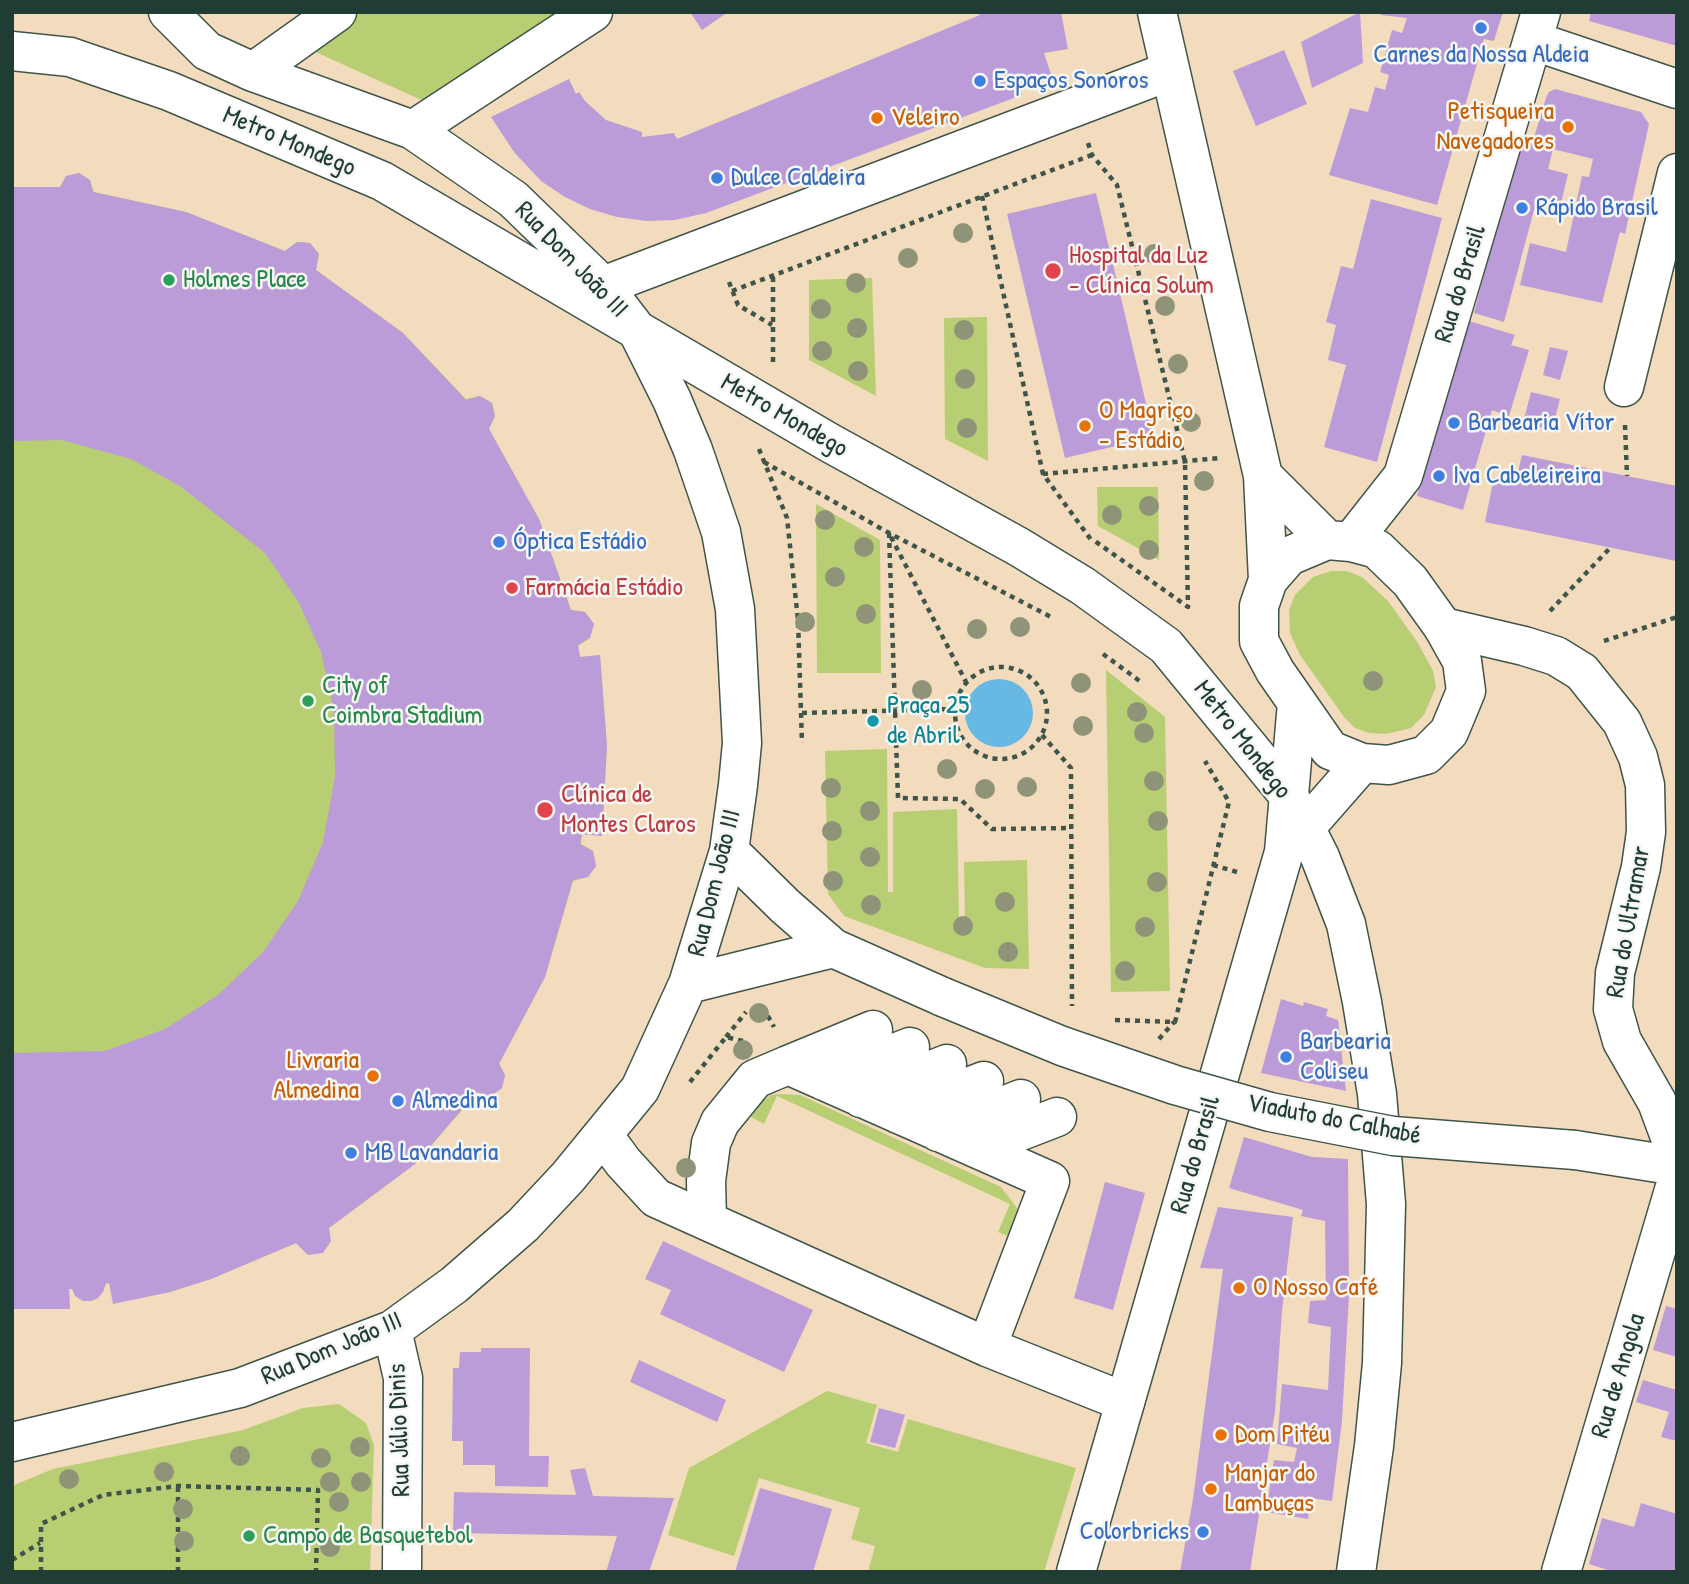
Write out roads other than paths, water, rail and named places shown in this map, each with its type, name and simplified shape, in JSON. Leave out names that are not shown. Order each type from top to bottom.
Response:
[{"type":"street","name":"Rua Dom João III","points":[[12,1442],[240,1388],[392,1330],[454,1285],[523,1225],[604,1136],[640,1088],[688,984],[729,851],[742,743],[735,609],[721,532],[693,450],[672,400],[637,330],[603,286],[513,199],[413,131],[253,72],[207,51],[168,12]]},
{"type":"street","points":[[253,72],[337,12]]},
{"type":"street","points":[[413,131],[593,12]]},
{"type":"street","points":[[1157,12],[1263,476],[1268,580]]},
{"type":"street","points":[[1538,27],[1677,89]]},
{"type":"street","name":"Rua do Brasil","points":[[1339,541],[1403,476],[1538,27]]},
{"type":"street","name":"Metro Mondego","points":[[12,51],[70,58],[169,91],[382,181],[1083,586],[1166,646],[1293,825],[1320,857],[1346,924],[1377,1094],[1385,1191],[1386,1284],[1374,1446],[1356,1572]]},
{"type":"street","points":[[603,286],[1170,71]]},
{"type":"street","points":[[1624,387],[1677,173]]},
{"type":"street","points":[[1263,476],[1339,541]]},
{"type":"street","name":"Rua do Brasil","points":[[1339,541],[1377,549],[1410,581],[1443,627],[1462,662],[1466,691],[1449,732],[1426,755],[1388,765],[1362,763],[1330,750],[1275,671],[1259,640],[1259,606],[1268,580],[1289,556],[1339,541]]},
{"type":"street","name":"Rua do Ultramar","points":[[1443,627],[1540,651],[1582,672],[1622,722],[1638,757],[1646,832],[1642,867],[1615,973],[1613,1009],[1622,1041],[1657,1102],[1677,1156]]},
{"type":"street","points":[[1293,825],[1297,703]]},
{"type":"street","name":"Rua do Brasil","points":[[1076,1572],[1293,825],[1362,763]]},
{"type":"street","points":[[729,851],[785,906],[834,948]]},
{"type":"street","points":[[688,984],[834,948]]},
{"type":"street","name":"Viaduto do Calhabé","points":[[834,948],[943,997],[1062,1045],[1163,1081],[1270,1112],[1393,1136],[1575,1150],[1677,1166]]},
{"type":"street","points":[[707,1221],[706,1181],[711,1143],[720,1122],[755,1079],[783,1049],[873,1030]]},
{"type":"street","points":[[824,1081],[910,1047]]},
{"type":"street","points":[[783,1049],[824,1081],[1050,1181],[987,1348]]},
{"type":"street","points":[[861,1098],[947,1064]]},
{"type":"street","points":[[898,1114],[984,1080]]},
{"type":"street","points":[[938,1132],[1021,1099]]},
{"type":"street","points":[[976,1148],[1057,1117]]},
{"type":"street","points":[[604,1136],[623,1162],[656,1198],[987,1348],[1125,1402]]},
{"type":"street","name":"Rua de Angola","points":[[1561,1572],[1677,1180]]},
{"type":"street","name":"Rua Júlio Dinis","points":[[392,1330],[403,1378],[402,1572]]},
{"type":"water","points":[[992,679],[1006,679],[1018,684],[1028,694],[1033,713],[1028,732],[1018,742],[1006,747],[992,747],[980,742],[970,732],[965,720],[965,706],[970,694],[980,684]]},
{"type":"place","name":"Carnes da Nossa Aldeia","points":[[1481,28]]},
{"type":"place","name":"Espaços Sonoros","points":[[980,81]]},
{"type":"place","name":"Veleiro","points":[[877,118]]},
{"type":"place","name":"Petisqueira Navegadores","points":[[1568,127]]},
{"type":"place","name":"Dulce Caldeira","points":[[717,178]]},
{"type":"place","name":"Rápido Brasil","points":[[1522,208]]},
{"type":"place","name":"Hospital da Luz - Clínica Solum","points":[[1053,271]]},
{"type":"place","name":"Holmes Place","points":[[169,280]]},
{"type":"place","name":"Barbearia Vítor","points":[[1454,423]]},
{"type":"place","name":"O Magriço - Estádio","points":[[1085,426]]},
{"type":"place","name":"Iva Cabeleireira","points":[[1439,476]]},
{"type":"place","name":"Óptica Estádio","points":[[499,542]]},
{"type":"place","name":"Farmácia Estádio","points":[[512,588]]},
{"type":"place","name":"City of Coimbra Stadium","points":[[308,701]]},
{"type":"place","name":"Praça 25 de Abril","points":[[873,721]]},
{"type":"place","name":"Clínica de Montes Claros","points":[[545,810]]},
{"type":"place","name":"Barbearia Coliseu","points":[[1286,1057]]},
{"type":"place","name":"Livraria Almedina","points":[[373,1076]]},
{"type":"place","name":"Almedina","points":[[398,1101]]},
{"type":"place","name":"MB Lavandaria","points":[[351,1153]]},
{"type":"place","name":"O Nosso Café","points":[[1239,1288]]},
{"type":"place","name":"Dom Pitéu","points":[[1221,1435]]},
{"type":"place","name":"Manjar do Lambuças","points":[[1211,1489]]},
{"type":"place","name":"Colorbricks","points":[[1203,1532]]},
{"type":"place","name":"Campo de Basquetebol","points":[[249,1536]]}]
